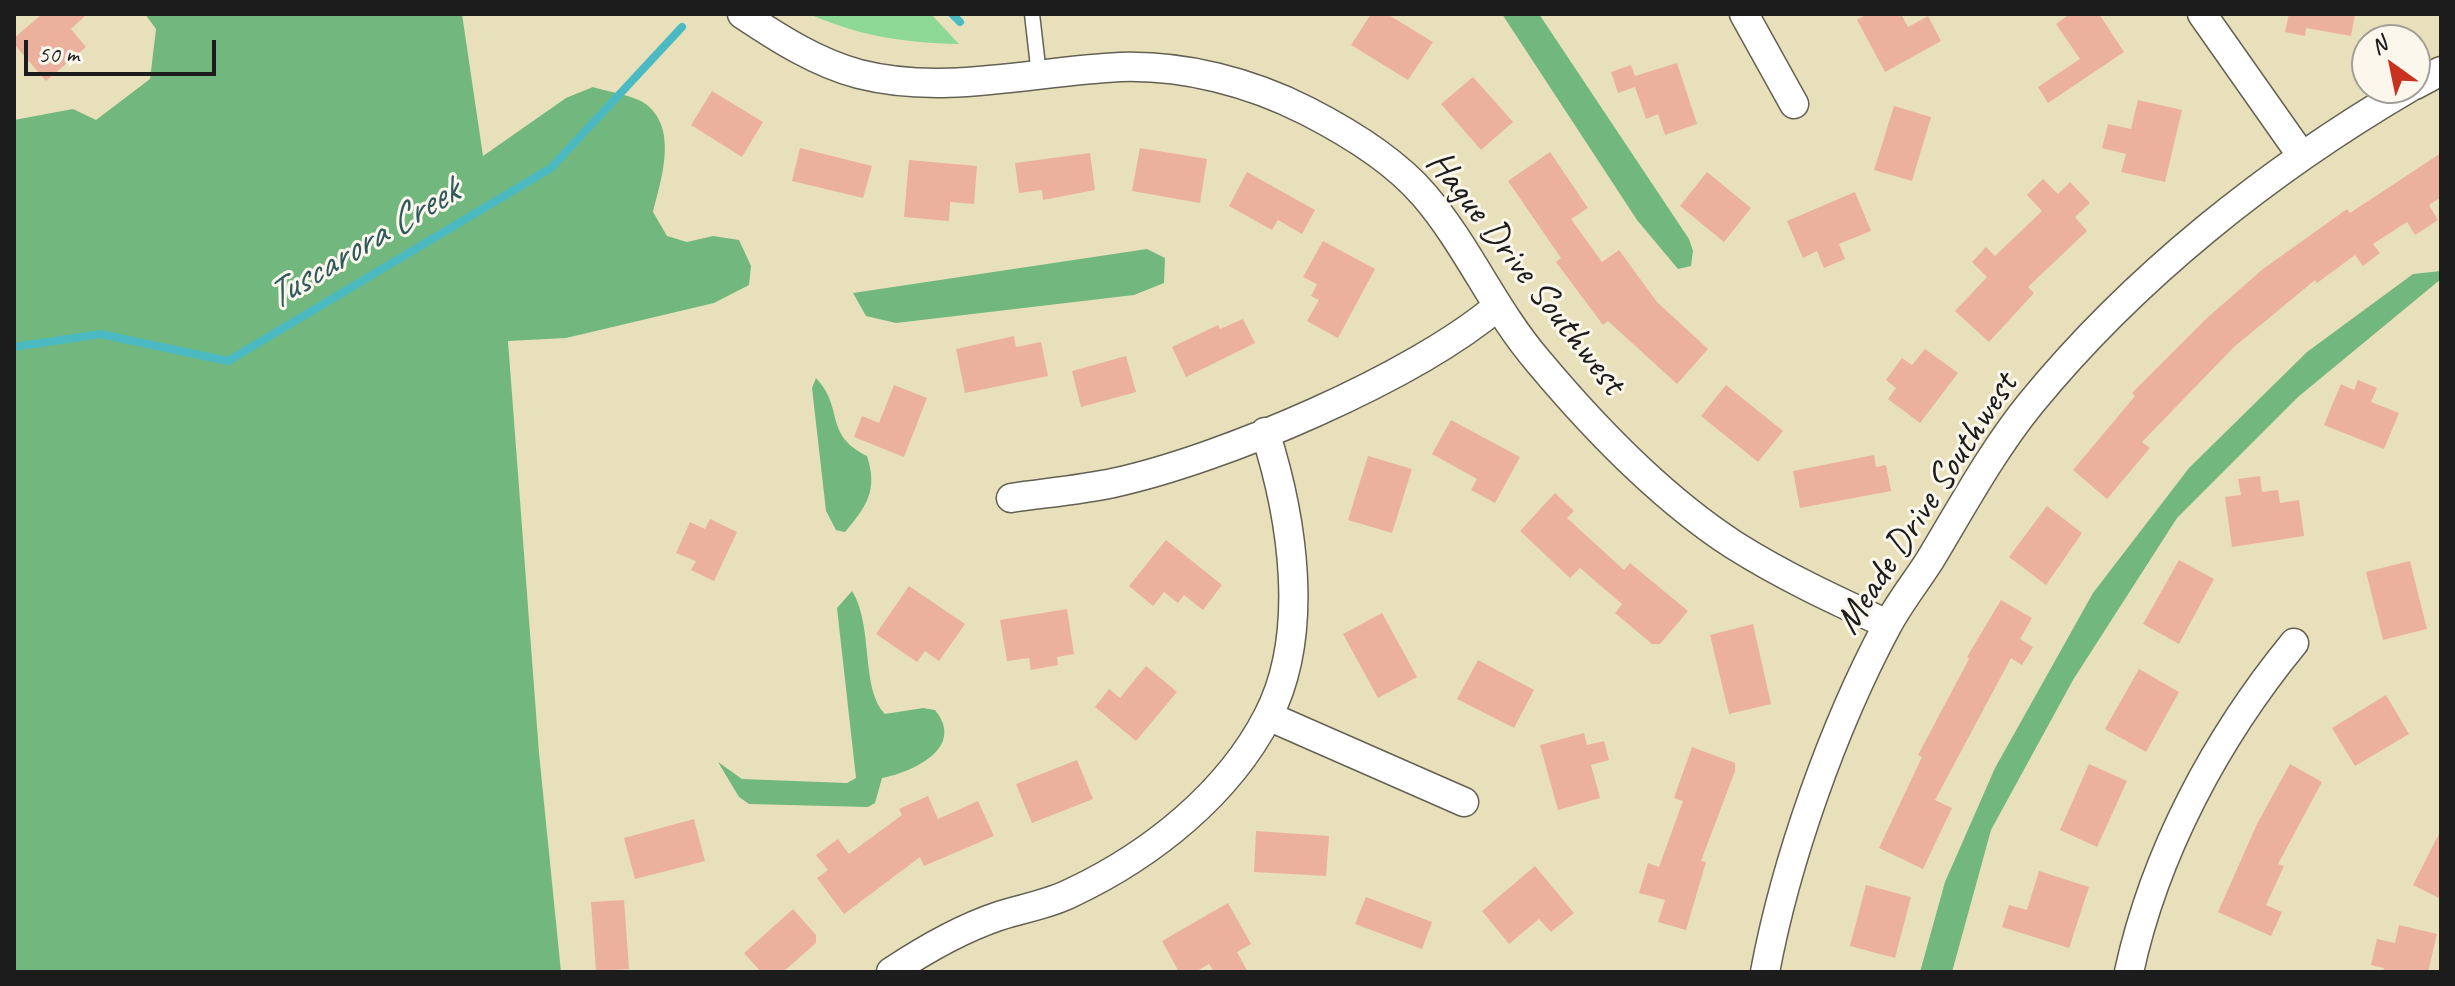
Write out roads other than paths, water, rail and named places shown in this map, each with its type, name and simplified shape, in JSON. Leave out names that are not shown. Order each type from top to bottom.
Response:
[{"type":"street","name":"Hague Drive Southwest","points":[[742,14],[820,59],[860,74],[898,81],[948,82],[1122,67],[1164,68],[1248,87],[1305,110],[1357,140],[1422,192],[1535,359],[1602,432],[1662,489],[1731,543],[1797,583],[1887,624]]},
{"type":"street","points":[[1744,14],[1794,104]]},
{"type":"street","points":[[2202,14],[2302,156]]},
{"type":"street","name":"Meade Drive Southwest","points":[[1765,972],[1774,925],[1807,819],[1847,712],[1887,624],[2030,404],[2143,284],[2302,156],[2384,104]]},
{"type":"street","points":[[1011,498],[1114,483],[1161,470],[1265,432],[1406,365],[1480,321],[1498,306]]},
{"type":"street","points":[[891,972],[953,936],[996,917],[1067,895],[1132,861],[1210,796],[1268,716],[1283,671],[1291,626],[1292,557],[1281,484],[1265,432]]},
{"type":"street","points":[[2129,972],[2135,943],[2185,814],[2222,743],[2262,682],[2294,643]]},
{"type":"street","points":[[1268,716],[1464,802]]},
{"type":"lane","points":[[1032,14],[1039,75]]},
{"type":"waterway","points":[[952,14],[960,22]]},
{"type":"waterway","name":"Tuscarora Creek","points":[[14,347],[100,334],[228,361],[551,168],[682,27]]}]
